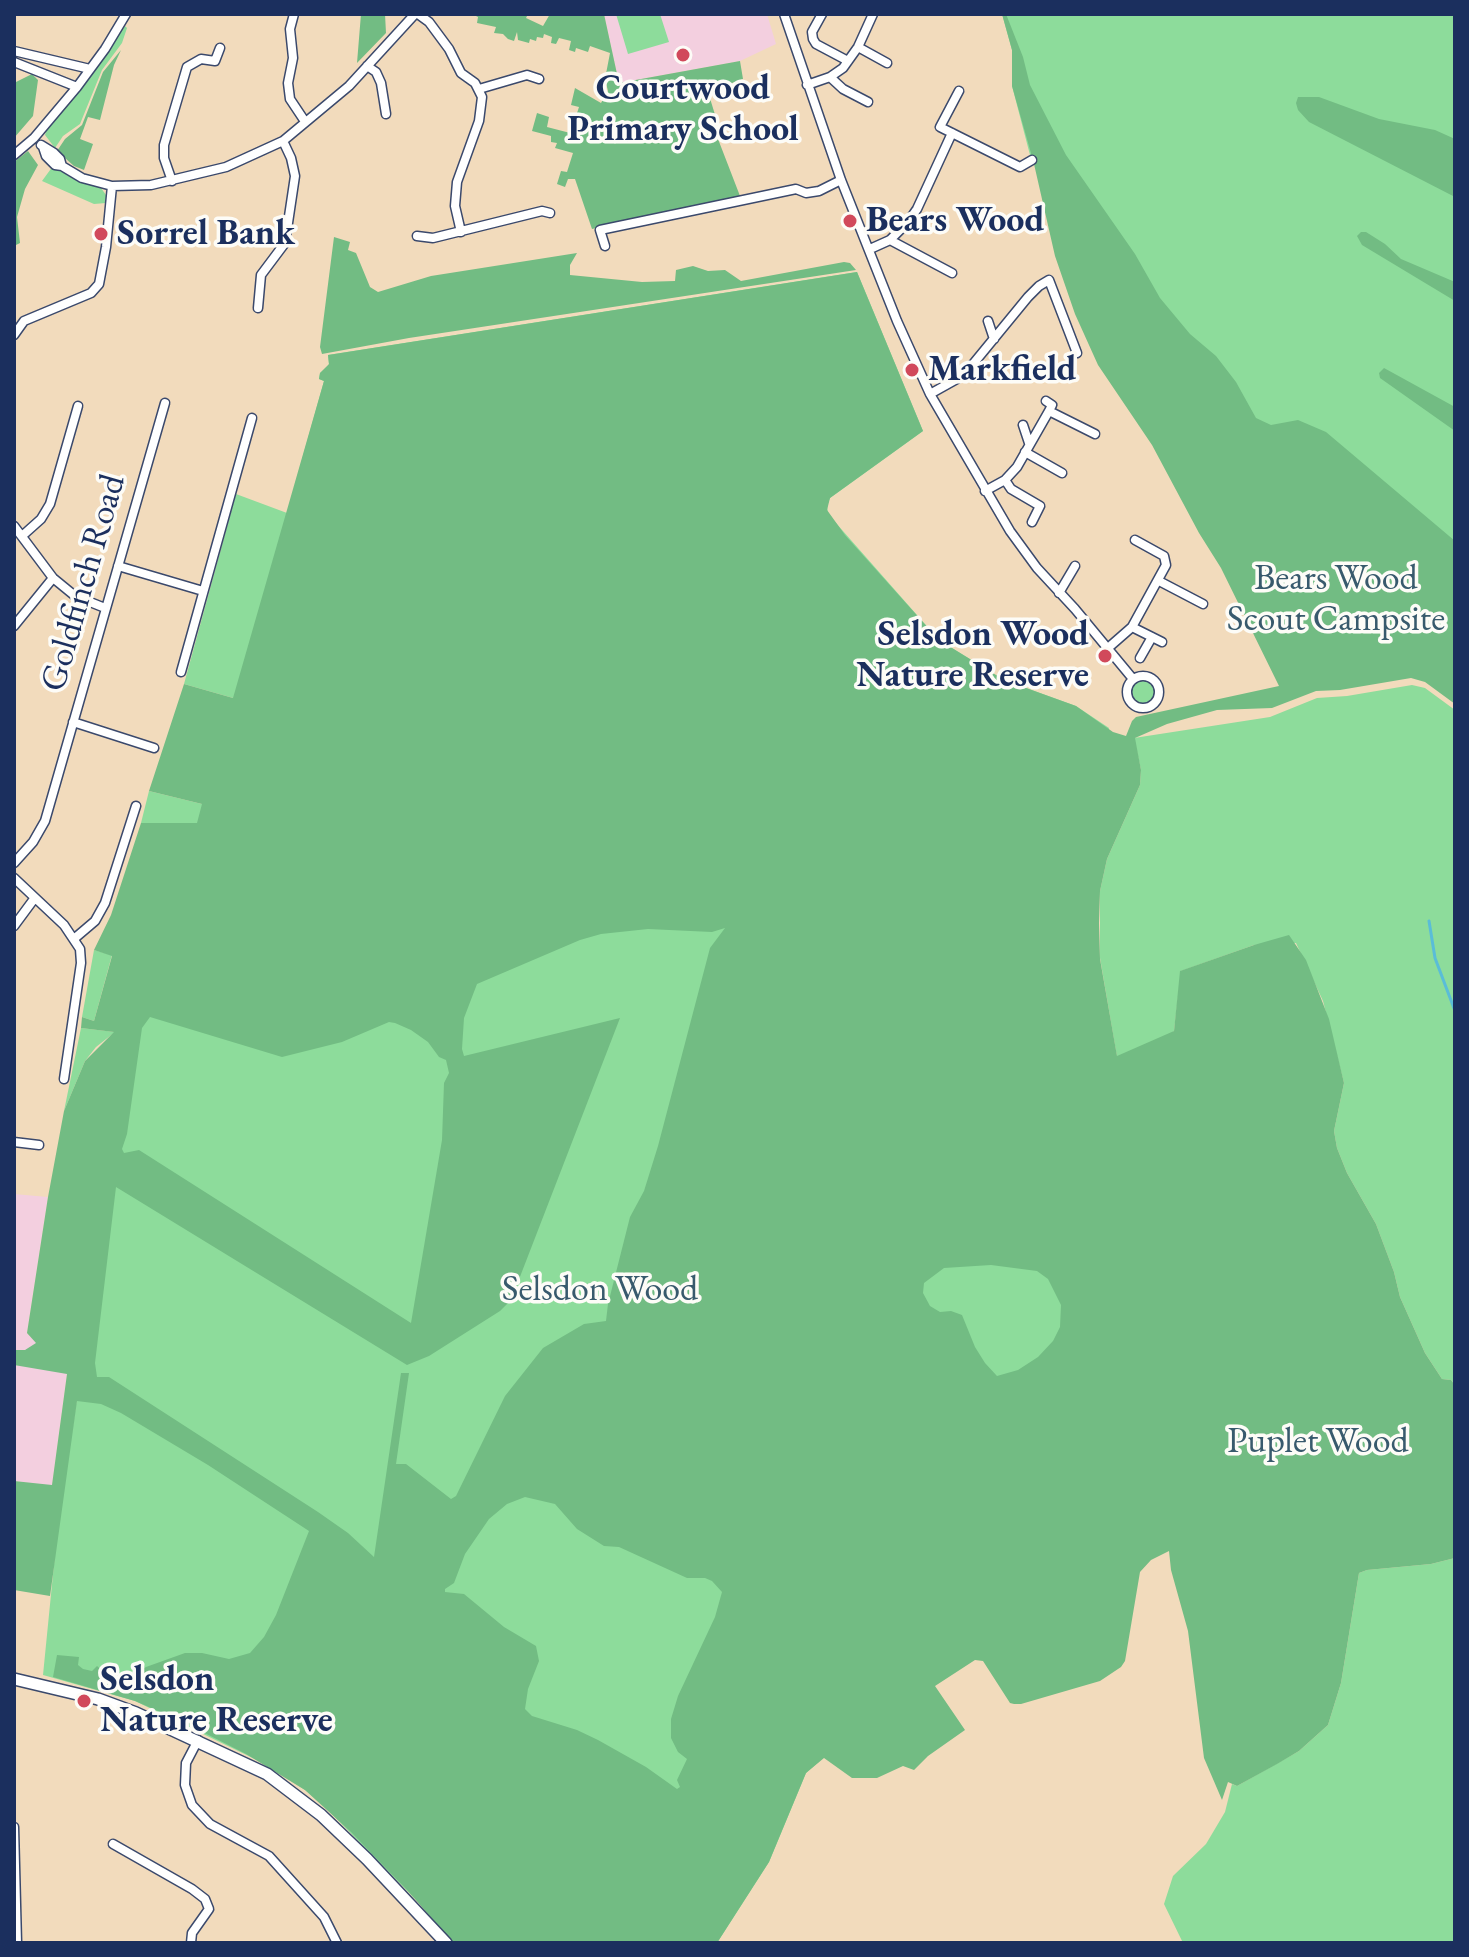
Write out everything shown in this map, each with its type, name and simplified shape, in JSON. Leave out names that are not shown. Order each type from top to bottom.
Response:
[{"type":"street","points":[[14,155],[34,138],[77,87],[126,14]]},
{"type":"street","points":[[294,14],[290,29],[293,58],[288,83],[290,99],[304,120]]},
{"type":"street","points":[[34,138],[55,165],[82,178],[112,186],[151,185],[226,167],[283,141],[304,120],[349,86],[417,14],[429,22],[449,49],[461,73],[475,83],[482,97],[479,121],[457,182],[455,206],[461,232]]},
{"type":"street","points":[[784,14],[841,180],[897,321],[930,394],[985,491],[1037,568],[1133,679]]},
{"type":"street","points":[[822,14],[812,32],[813,39],[816,44],[848,61]]},
{"type":"street","points":[[807,85],[838,73],[858,47],[873,14]]},
{"type":"street","points":[[858,47],[887,63]]},
{"type":"street","points":[[172,181],[164,158],[164,145],[187,67],[201,59],[215,61],[220,48]]},
{"type":"street","points":[[14,51],[90,69]]},
{"type":"street","points":[[14,62],[77,87]]},
{"type":"street","points":[[367,66],[376,72],[381,83],[386,114]]},
{"type":"street","points":[[479,89],[527,75],[539,79]]},
{"type":"street","points":[[830,77],[843,89],[868,102]]},
{"type":"street","points":[[959,91],[940,127],[1020,167],[1032,160]]},
{"type":"street","points":[[870,249],[890,240],[917,209],[952,133]]},
{"type":"street","points":[[258,308],[261,275],[285,243],[288,225],[295,176],[283,141]]},
{"type":"street","points":[[605,246],[600,230],[796,189],[806,193],[819,191],[841,180]]},
{"type":"street","points":[[14,335],[24,321],[91,293],[99,284],[112,186]]},
{"type":"street","points":[[417,236],[433,238],[542,211],[550,213]]},
{"type":"street","points":[[890,240],[952,273]]},
{"type":"street","points":[[930,394],[964,375],[1039,286],[1049,280],[1077,353]]},
{"type":"street","points":[[988,321],[994,339]]},
{"type":"street","points":[[985,491],[1005,480],[1017,467],[1052,405],[1046,401]]},
{"type":"street","name":"Goldfinch Road","points":[[14,863],[33,842],[45,821],[165,403]]},
{"type":"street","points":[[22,536],[41,519],[50,504],[78,406]]},
{"type":"street","points":[[1049,411],[1095,434]]},
{"type":"street","points":[[181,672],[252,418]]},
{"type":"street","points":[[1023,425],[1027,447],[1062,473]]},
{"type":"street","points":[[1005,480],[1011,489],[1040,506],[1032,522]]},
{"type":"street","points":[[14,526],[53,578],[75,596],[105,608]]},
{"type":"street","points":[[1108,648],[1132,627],[1166,565],[1164,556],[1135,540]]},
{"type":"street","points":[[118,566],[203,591]]},
{"type":"street","points":[[1059,593],[1075,566]]},
{"type":"street","points":[[14,626],[53,578]]},
{"type":"street","points":[[1159,581],[1203,604]]},
{"type":"street","points":[[1132,627],[1162,642]]},
{"type":"street","points":[[1140,658],[1152,637]]},
{"type":"street","points":[[1141,676],[1153,679],[1160,690],[1156,702],[1145,709],[1133,705],[1127,694],[1133,679],[1141,676]]},
{"type":"street","points":[[73,722],[154,748]]},
{"type":"street","points":[[75,938],[95,921],[105,903],[136,806]]},
{"type":"street","points":[[14,878],[64,925],[80,949],[81,963],[64,1079]]},
{"type":"street","points":[[14,926],[34,899]]},
{"type":"street","points":[[14,1142],[39,1145]]},
{"type":"street","points":[[14,1679],[98,1699],[198,1740],[267,1774],[321,1815],[446,1943]]},
{"type":"street","points":[[198,1740],[186,1763],[185,1785],[192,1805],[210,1824],[269,1856],[324,1917],[337,1943]]},
{"type":"street","points":[[14,1827],[17,1943]]},
{"type":"street","points":[[113,1844],[205,1899],[209,1909],[192,1933],[191,1943]]},
{"type":"shaded area","name":"Courtwood Primary School","points":[[604,14],[767,14],[776,44],[740,61],[619,83]]},
{"type":"shaded area","points":[[14,1194],[48,1197],[27,1333],[67,1374],[52,1486],[14,1481]]},
{"type":"green space","points":[[361,14],[385,14],[386,33],[357,63]]},
{"type":"green space","points":[[472,14],[528,14],[526,18],[543,26],[550,14],[604,14],[619,83],[740,61],[743,79],[708,92],[717,121],[713,126],[740,196],[592,229],[575,179],[568,179],[565,187],[557,184],[561,171],[567,172],[573,153],[555,148],[557,143],[551,142],[551,136],[532,131],[537,113],[549,117],[547,127],[574,134],[579,107],[571,105],[575,88],[601,103],[608,91],[605,79],[610,53],[590,46],[588,52],[576,48],[575,52],[569,50],[571,41],[559,38],[556,44],[551,43],[552,37],[544,34],[536,41],[530,39],[529,43],[518,40],[517,32],[514,41],[503,34],[494,33],[496,27],[477,23],[478,17]]},
{"type":"green space","points":[[616,14],[660,14],[669,42],[628,54]]},
{"type":"green space","points":[[1002,14],[1455,14],[1455,588],[1273,439],[1030,155],[1012,86],[1012,50]]},
{"type":"green space","name":"Selsdon Wood","points":[[1002,14],[1006,14],[1023,57],[1030,85],[1066,155],[1135,254],[1160,298],[1190,334],[1216,356],[1236,382],[1256,418],[1271,425],[1298,420],[1326,432],[1455,541],[1455,704],[1425,682],[1411,678],[1316,691],[1272,708],[1217,710],[1167,724],[1135,738],[1141,770],[1140,785],[1107,859],[1100,891],[1099,923],[1100,959],[1117,1056],[1174,1031],[1180,971],[1289,935],[1306,960],[1329,1019],[1344,1083],[1334,1131],[1337,1148],[1347,1173],[1376,1224],[1400,1297],[1425,1353],[1442,1379],[1451,1380],[1455,1385],[1455,1558],[1359,1573],[1341,1683],[1328,1725],[1299,1751],[1277,1764],[1237,1786],[1228,1782],[1222,1800],[1204,1758],[1188,1631],[1171,1570],[1169,1551],[1151,1560],[1140,1572],[1125,1661],[1100,1681],[1014,1704],[1010,1703],[983,1661],[975,1660],[935,1686],[965,1730],[914,1770],[903,1766],[877,1778],[852,1778],[824,1758],[806,1773],[769,1862],[717,1943],[453,1943],[351,1832],[305,1790],[246,1754],[183,1722],[135,1701],[53,1677],[57,1655],[79,1657],[78,1665],[83,1669],[92,1671],[97,1666],[104,1672],[127,1679],[146,1667],[185,1653],[229,1659],[250,1653],[264,1637],[276,1615],[309,1531],[121,1413],[101,1404],[77,1401],[50,1596],[14,1590],[14,1481],[52,1485],[67,1374],[14,1365],[14,1350],[25,1350],[36,1343],[27,1333],[64,1111],[85,1061],[114,1032],[81,1028],[82,1017],[94,1021],[112,956],[94,950],[111,915],[141,823],[197,823],[202,804],[149,791],[184,684],[233,698],[324,381],[319,379],[320,373],[329,364],[328,355],[857,272],[923,431],[830,498],[827,510],[845,535],[939,640],[1004,680],[1076,706],[1113,732],[1126,736],[1136,717],[1279,686],[1221,568],[1152,445],[1098,365],[1075,314],[1055,256],[1012,86],[1012,50]],"holes":[[[725,928],[710,948],[658,1146],[644,1191],[630,1217],[606,1321],[584,1324],[543,1348],[505,1396],[456,1496],[451,1499],[406,1464],[396,1464],[409,1373],[401,1373],[374,1557],[348,1533],[318,1512],[109,1377],[97,1377],[95,1363],[116,1187],[407,1365],[429,1356],[500,1311],[511,1300],[620,1018],[464,1056],[464,1018],[477,984],[601,934],[648,929],[712,932]],[[150,1017],[282,1057],[342,1042],[389,1022],[411,1030],[446,1060],[449,1073],[444,1083],[442,1140],[411,1323],[139,1150],[124,1153],[122,1149],[127,1134],[142,1028]],[[991,1265],[1037,1271],[1048,1279],[1061,1305],[1060,1327],[1053,1341],[1038,1357],[1018,1370],[997,1376],[975,1347],[962,1315],[951,1311],[940,1312],[930,1306],[923,1293],[924,1283],[944,1268]],[[525,1497],[555,1504],[577,1529],[604,1546],[619,1547],[687,1578],[705,1578],[722,1592],[715,1617],[678,1696],[671,1719],[671,1738],[678,1752],[687,1759],[677,1780],[680,1787],[677,1789],[598,1740],[532,1716],[525,1709],[528,1689],[539,1661],[536,1646],[504,1627],[464,1594],[445,1592],[454,1583],[465,1554],[489,1519],[507,1504]]]},
{"type":"green space","points":[[125,26],[122,43],[102,70],[80,124],[63,136],[55,148],[45,135],[47,129],[94,72]]},
{"type":"green space","points":[[121,50],[100,120],[88,117],[80,139],[93,144],[84,170],[74,166],[57,151],[65,139],[82,125],[103,72]]},
{"type":"green space","points":[[32,74],[38,80],[33,116],[14,138],[14,83]]},
{"type":"green space","points":[[1298,97],[1319,97],[1379,119],[1435,130],[1455,139],[1455,197],[1309,122],[1298,110]]},
{"type":"green space","points":[[28,151],[38,165],[25,189],[17,217],[20,243],[14,246],[14,162]]},
{"type":"green space","points":[[53,166],[79,182],[101,188],[106,195],[106,203],[94,204],[42,181]]},
{"type":"green space","points":[[1361,232],[1385,244],[1401,259],[1455,282],[1455,301],[1362,245],[1357,236]]},
{"type":"green space","points":[[334,237],[350,242],[348,250],[356,253],[370,287],[378,292],[431,276],[577,253],[570,265],[570,275],[642,282],[675,281],[676,270],[693,266],[708,271],[725,270],[741,281],[844,262],[850,263],[856,270],[322,354],[320,347]]},
{"type":"green space","name":"Selsdon Wood","points":[[857,272],[923,431],[830,498],[828,514],[939,640],[1004,680],[1076,706],[1109,728],[1090,813],[1121,1308],[856,1729],[806,1773],[769,1862],[717,1943],[414,1898],[324,1806],[261,1762],[135,1701],[43,1675],[57,1534],[121,1099],[196,823],[141,823],[149,791],[202,804],[233,698],[184,684],[236,494],[287,513],[324,381],[319,379],[320,373],[329,365],[328,355]]},
{"type":"green space","points":[[1384,368],[1455,407],[1455,431],[1380,378],[1379,373]]},
{"type":"green space","points":[[1143,681],[1151,685],[1155,693],[1151,701],[1143,705],[1135,701],[1131,693],[1135,685]]},
{"type":"green space","points":[[1412,685],[1425,688],[1455,710],[1455,1385],[1451,1380],[1442,1379],[1425,1353],[1400,1297],[1376,1224],[1347,1173],[1337,1148],[1334,1131],[1344,1083],[1323,1001],[1296,943],[1254,945],[1181,971],[1174,1031],[1117,1057],[1100,958],[1100,891],[1107,859],[1140,785],[1141,770],[1134,738],[1270,717],[1317,698]]},
{"type":"green space","points":[[94,950],[112,955],[94,1021],[82,1017]]},
{"type":"green space","points":[[81,1028],[115,1032],[96,1047],[85,1061],[64,1111]]},
{"type":"green space","points":[[1455,1558],[1455,1943],[1183,1943],[1164,1904],[1173,1876],[1206,1844],[1225,1812],[1232,1784],[1237,1786],[1299,1751],[1328,1725],[1341,1683],[1359,1573]]},
{"type":"waterway","points":[[1429,921],[1435,958],[1455,1011]]},
{"type":"place","name":"Courtwood Primary School","points":[[683,55]]},
{"type":"place","name":"Bears Wood","points":[[850,221]]},
{"type":"place","name":"Sorrel Bank","points":[[101,234]]},
{"type":"place","name":"Markfield","points":[[912,370]]},
{"type":"place","name":"Selsdon Wood Nature Reserve","points":[[1105,656]]},
{"type":"place","name":"Selsdon Nature Reserve","points":[[84,1701]]},
{"type":"park label","name":"Bears Wood Scout Campsite","points":[[1336,600]]},
{"type":"park label","name":"Puplet Wood","points":[[1318,1442]]}]
